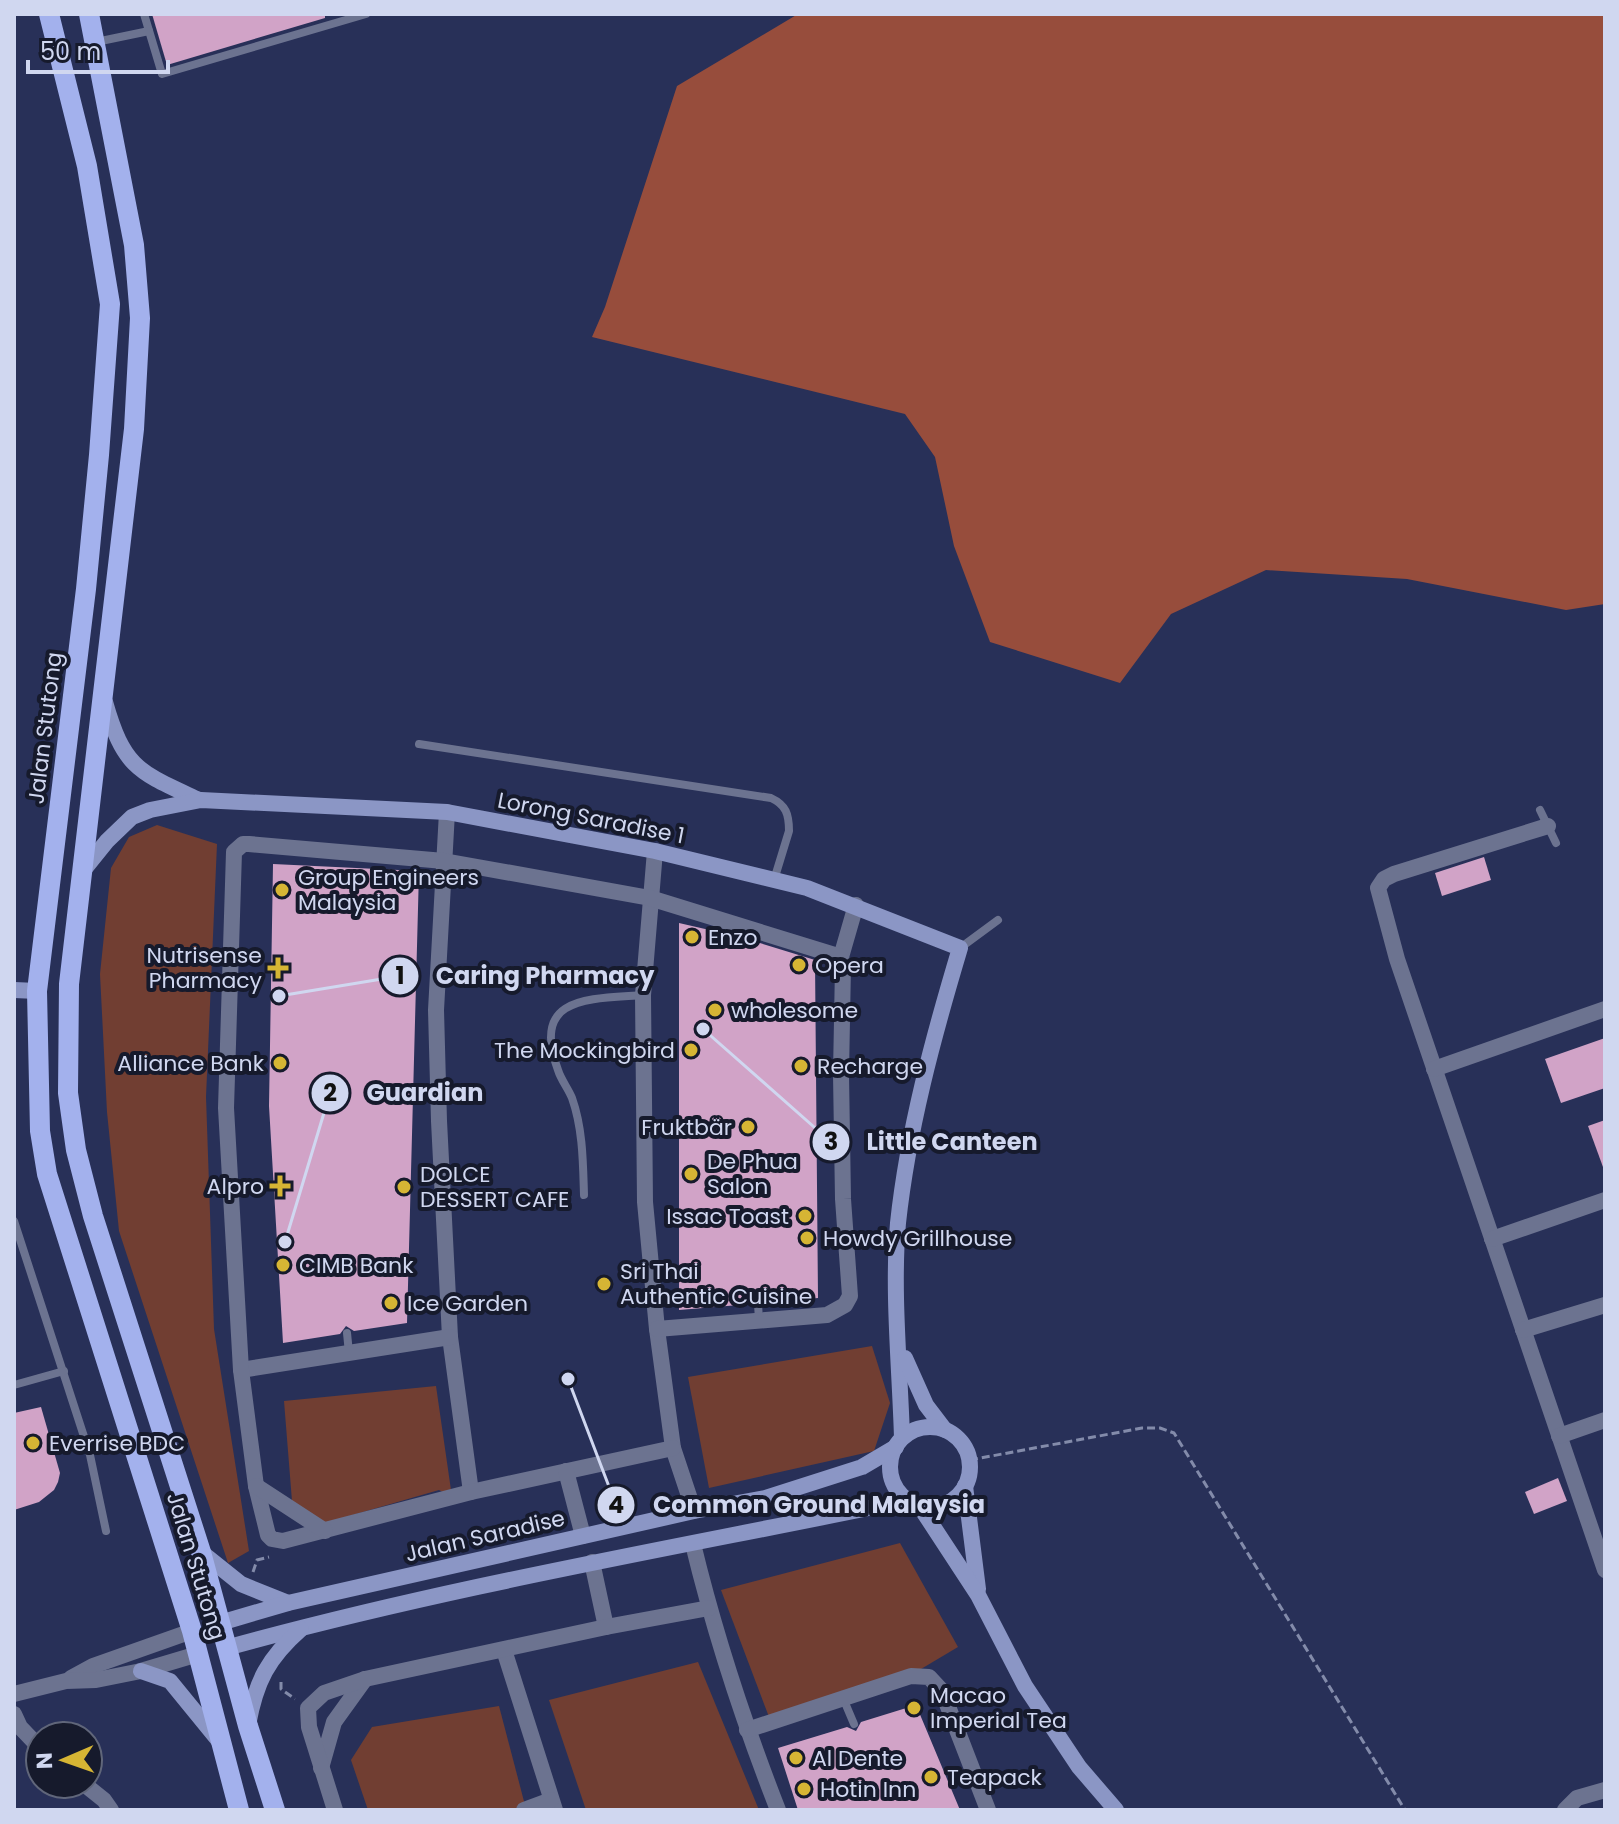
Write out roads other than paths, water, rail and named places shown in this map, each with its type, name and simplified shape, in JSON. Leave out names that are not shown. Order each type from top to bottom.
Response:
[{"type":"main road","name":"Jalan Stutong","points":[[49,14],[87,166],[110,304],[87,574],[37,991],[40,1131],[47,1174],[192,1631],[239,1810]]},
{"type":"main road","name":"Jalan Stutong","points":[[89,14],[134,245],[140,318],[134,429],[69,984],[68,1093],[76,1150],[93,1216],[201,1552],[248,1726],[275,1810]]},
{"type":"main road","points":[[37,991],[69,984]]},
{"type":"main road","points":[[192,1631],[220,1623]]},
{"type":"main road","points":[[198,1654],[226,1648]]},
{"type":"street","points":[[103,697],[114,736],[123,753],[141,771],[201,800]]},
{"type":"street","points":[[81,873],[132,817],[150,810],[201,800]]},
{"type":"street","name":"Lorong Saradise 1","points":[[201,800],[447,812],[655,851],[807,888],[960,948]]},
{"type":"street","points":[[447,812],[436,1010],[450,1337],[471,1492]]},
{"type":"street","points":[[1548,826],[1394,874],[1380,883],[1378,888],[1397,959],[1605,1570]]},
{"type":"street","points":[[673,1448],[471,1492],[283,1541],[272,1539],[266,1530],[256,1486],[241,1370],[226,1108],[233,857],[238,847],[249,844],[343,860],[444,861],[650,898],[748,933],[841,957]]},
{"type":"street","points":[[655,851],[643,995],[645,1202],[657,1329],[673,1448],[694,1511]]},
{"type":"street","points":[[657,1329],[827,1315],[845,1305],[850,1296],[843,1199],[841,957],[856,905]]},
{"type":"street","points":[[960,948],[929,1058],[908,1151],[898,1225],[899,1443],[891,1470],[893,1481],[914,1503],[978,1595],[1025,1686],[1079,1767],[1116,1810]]},
{"type":"street","points":[[14,990],[37,991]]},
{"type":"street","points":[[1434,1069],[1605,1009]]},
{"type":"street","points":[[1492,1239],[1605,1200]]},
{"type":"street","points":[[1523,1330],[1605,1305]]},
{"type":"street","points":[[241,1370],[450,1337]]},
{"type":"street","points":[[226,1648],[305,1626],[592,1562],[914,1503],[933,1507],[946,1504],[957,1497],[965,1486],[970,1474],[970,1460],[965,1448],[945,1430],[926,1405],[911,1378],[899,1342]]},
{"type":"street","points":[[1559,1436],[1605,1420]]},
{"type":"street","points":[[899,1443],[919,1429],[932,1427],[945,1430]]},
{"type":"street","name":"Jalan Saradise","points":[[220,1623],[288,1603],[694,1511],[765,1498],[862,1467],[899,1443]]},
{"type":"street","points":[[566,1471],[583,1536]]},
{"type":"street","points":[[256,1486],[325,1531]]},
{"type":"street","points":[[965,1486],[978,1595]]},
{"type":"street","points":[[693,1544],[709,1608],[747,1730],[778,1810]]},
{"type":"street","points":[[201,1552],[248,1587],[288,1603]]},
{"type":"street","points":[[592,1562],[606,1627]]},
{"type":"street","points":[[335,1810],[309,1727],[308,1708],[324,1693],[365,1679],[709,1608]]},
{"type":"street","points":[[248,1726],[256,1690],[272,1657],[305,1626]]},
{"type":"street","points":[[66,1681],[93,1666],[192,1631]]},
{"type":"street","points":[[504,1650],[553,1805],[524,1810]]},
{"type":"street","points":[[14,1694],[66,1681],[96,1680],[141,1671],[198,1654]]},
{"type":"street","points":[[141,1671],[170,1681],[220,1742]]},
{"type":"street","points":[[747,1730],[920,1675],[937,1683],[988,1810]]},
{"type":"street","points":[[321,1769],[334,1722],[365,1679]]},
{"type":"street","points":[[14,1714],[24,1731]]},
{"type":"street","points":[[1565,1810],[1577,1798],[1605,1790]]},
{"type":"lane","points":[[144,14],[162,74],[366,14]]},
{"type":"lane","points":[[96,42],[149,31]]},
{"type":"lane","points":[[419,744],[771,798],[782,803],[789,824],[774,880]]},
{"type":"lane","points":[[1540,810],[1556,843]]},
{"type":"lane","points":[[960,948],[998,920]]},
{"type":"lane","points":[[584,1195],[580,1128],[572,1097],[558,1071],[552,1048],[552,1028],[556,1015],[579,1000],[643,995]]},
{"type":"lane","points":[[14,1221],[90,1455],[106,1531]]},
{"type":"lane","points":[[14,1260],[24,1258]]},
{"type":"lane","points":[[758,1303],[759,1321]]},
{"type":"lane","points":[[347,1333],[349,1354]]},
{"type":"lane","points":[[14,1385],[64,1371]]},
{"type":"lane","points":[[843,1698],[854,1724]]},
{"type":"place","name":"Group Engineers Malaysia","points":[[282,890]]},
{"type":"place","name":"Enzo","points":[[692,937]]},
{"type":"place","name":"Opera","points":[[799,965]]},
{"type":"place","name":"Nutrisense Pharmacy","points":[[278,968]]},
{"type":"place","name":"Caring Pharmacy","points":[[279,996]]},
{"type":"place","name":"wholesome","points":[[715,1010]]},
{"type":"place","name":"Little Canteen","points":[[703,1029]]},
{"type":"place","name":"The Mockingbird","points":[[691,1050]]},
{"type":"place","name":"Alliance Bank","points":[[280,1063]]},
{"type":"place","name":"Recharge","points":[[801,1066]]},
{"type":"place","name":"Fruktbär","points":[[748,1127]]},
{"type":"place","name":"De Phua Salon","points":[[691,1174]]},
{"type":"place","name":"Alpro","points":[[280,1186]]},
{"type":"place","name":"DOLCE DESSERT CAFE","points":[[404,1187]]},
{"type":"place","name":"Issac Toast","points":[[805,1216]]},
{"type":"place","name":"Howdy Grillhouse","points":[[807,1238]]},
{"type":"place","name":"Guardian","points":[[285,1242]]},
{"type":"place","name":"CIMB Bank","points":[[283,1265]]},
{"type":"place","name":"Sri Thai Authentic Cuisine","points":[[604,1284]]},
{"type":"place","name":"Ice Garden","points":[[391,1303]]},
{"type":"place","name":"Common Ground Malaysia","points":[[568,1379]]},
{"type":"place","name":"Everrise BDC","points":[[33,1443]]},
{"type":"place","name":"Macao Imperial Tea","points":[[914,1708]]},
{"type":"place","name":"Al Dente","points":[[796,1758]]},
{"type":"place","name":"Teapack","points":[[931,1777]]},
{"type":"place","name":"Hotin Inn","points":[[804,1789]]}]
